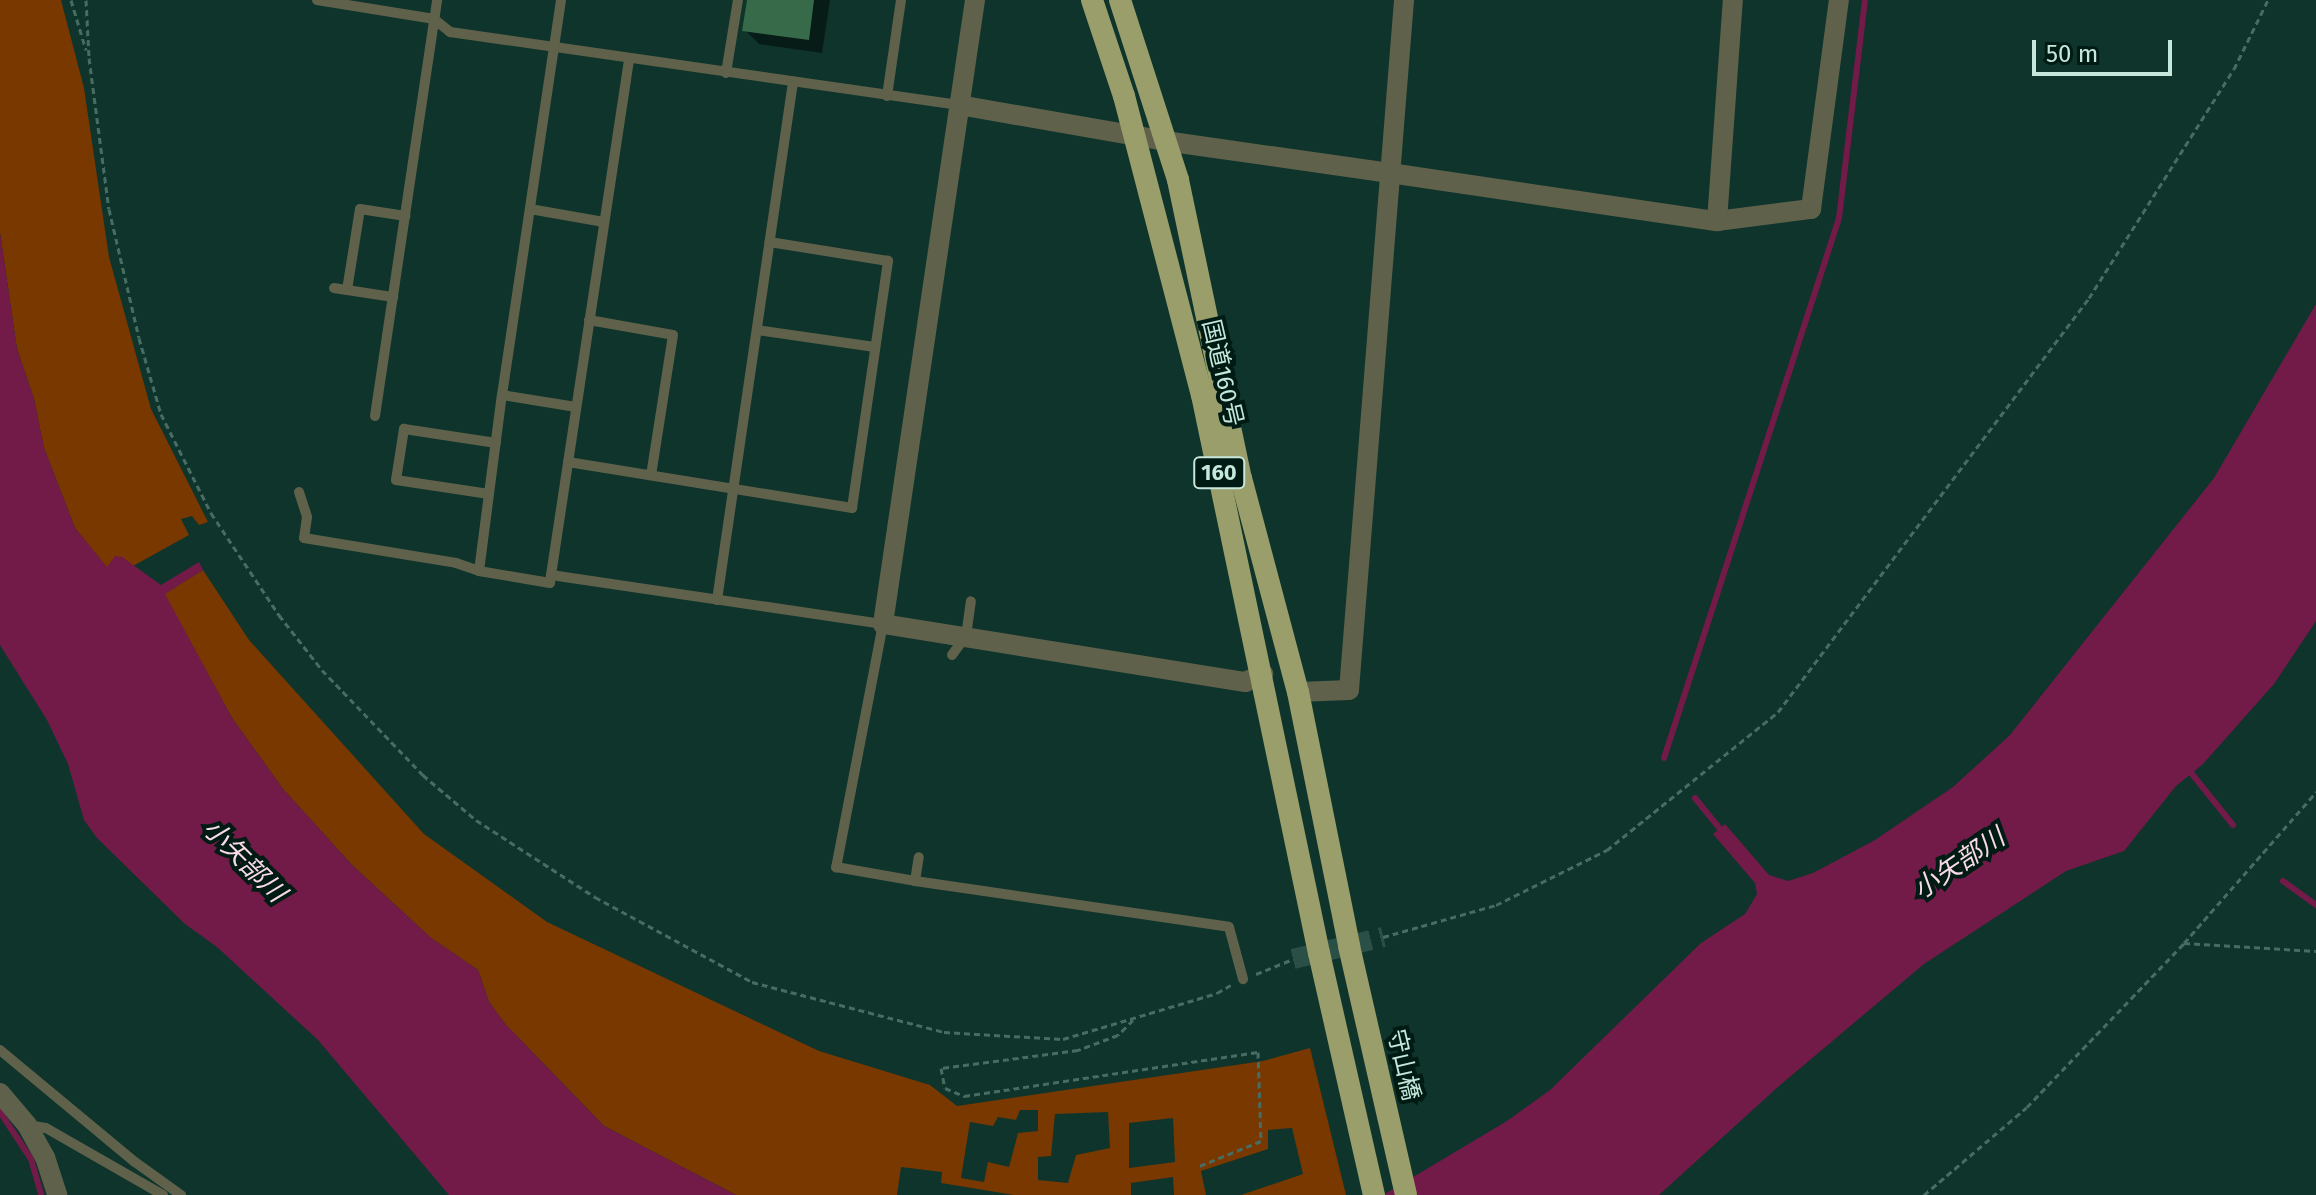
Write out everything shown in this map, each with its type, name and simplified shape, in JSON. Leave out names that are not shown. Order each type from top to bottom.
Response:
[{"type":"highway","name":"国道160号","points":[[1092,0],[1134,135],[1202,395],[1263,674],[1319,953],[1374,1195]]},
{"type":"highway","name":"国道160号","points":[[1120,0],[1178,180],[1241,478],[1298,692],[1349,946]]},
{"type":"highway","name":"守山橋","points":[[1349,946],[1406,1195]]},
{"type":"street","points":[[975,0],[883,624],[1245,682],[1263,674]]},
{"type":"street","points":[[1298,692],[1349,690],[1404,0]]},
{"type":"street","points":[[1717,221],[1733,0]]},
{"type":"street","points":[[959,105],[997,116],[1717,221],[1811,209],[1839,0]]},
{"type":"street","points":[[0,1093],[27,1125],[45,1157],[57,1195]]},
{"type":"lane","points":[[317,0],[434,19],[450,32],[959,105]]},
{"type":"lane","points":[[375,416],[437,0]]},
{"type":"lane","points":[[479,571],[561,0]]},
{"type":"lane","points":[[726,73],[738,0]]},
{"type":"lane","points":[[887,96],[901,0]]},
{"type":"lane","points":[[299,492],[307,517],[304,538],[456,563],[479,571],[550,583],[629,60]]},
{"type":"lane","points":[[717,600],[793,82]]},
{"type":"lane","points":[[347,290],[360,209],[405,216]]},
{"type":"lane","points":[[530,209],[604,222]]},
{"type":"lane","points":[[568,462],[852,508],[888,261],[770,242]]},
{"type":"lane","points":[[334,288],[393,297]]},
{"type":"lane","points":[[589,320],[673,335],[651,475]]},
{"type":"lane","points":[[757,330],[875,347]]},
{"type":"lane","points":[[502,395],[576,407]]},
{"type":"lane","points":[[489,494],[396,480],[404,429],[496,443]]},
{"type":"lane","points":[[551,575],[883,624],[836,867],[1229,927],[1243,979]]},
{"type":"lane","points":[[952,655],[966,636],[971,601]]},
{"type":"lane","points":[[915,881],[919,857]]},
{"type":"lane","points":[[0,1050],[135,1162],[181,1195]]},
{"type":"lane","points":[[27,1125],[46,1128],[163,1195]]},
{"type":"path","points":[[71,0],[89,58]]},
{"type":"path","points":[[86,0],[89,58],[109,209],[139,338],[161,414],[211,513],[279,615],[322,670],[423,775],[476,820],[595,897],[752,982],[944,1032],[1063,1039],[1217,993],[1293,959]]},
{"type":"path","points":[[1383,937],[1496,905],[1607,850],[1778,712],[2089,298],[2234,69],[2268,0]]},
{"type":"path","points":[[1924,1195],[2027,1107],[2184,943],[2316,792]]},
{"type":"path","points":[[2184,943],[2316,951]]},
{"type":"path","points":[[1136,1017],[1118,1035],[1078,1050],[941,1068],[945,1088],[964,1096],[1084,1081],[1258,1052],[1261,1141],[1197,1167]]},
{"type":"shaded area","points":[[0,0],[61,0],[84,88],[109,257],[151,409],[208,522],[199,525],[192,516],[181,519],[189,535],[133,566],[122,557],[107,568],[75,528],[44,448],[34,399],[17,349],[0,233]]},
{"type":"shaded area","points":[[203,570],[249,640],[424,834],[547,922],[819,1051],[930,1085],[957,1106],[1263,1061],[1310,1048],[1346,1195],[1241,1195],[1303,1174],[1292,1128],[1268,1130],[1268,1149],[1201,1171],[1206,1195],[1174,1195],[1173,1177],[1131,1183],[1131,1195],[1014,1195],[941,1183],[942,1172],[901,1167],[897,1195],[736,1195],[604,1126],[506,1025],[489,1002],[478,970],[431,938],[352,865],[283,789],[232,718],[164,594]],"holes":[[[1020,1110],[1038,1110],[1038,1131],[1018,1133],[1009,1167],[988,1162],[984,1182],[961,1178],[970,1122],[993,1126],[998,1117],[1016,1120]],[[1108,1112],[1110,1148],[1076,1155],[1068,1183],[1038,1180],[1038,1157],[1051,1156],[1055,1114]],[[1173,1118],[1175,1162],[1129,1168],[1129,1123]]]},
{"type":"water","name":"小矢部川","points":[[0,233],[17,349],[34,399],[44,448],[75,528],[107,567],[115,556],[122,557],[161,585],[199,562],[203,570],[165,594],[232,718],[283,789],[352,865],[431,938],[478,970],[489,1002],[506,1025],[604,1126],[736,1195],[449,1195],[318,1040],[217,947],[185,924],[97,838],[84,820],[68,764],[47,720],[0,645]]},
{"type":"water","name":"小矢部川","points":[[2316,304],[2316,621],[2274,684],[2203,764],[2176,786],[2124,851],[2066,871],[1924,964],[1779,1086],[1659,1195],[1383,1195],[1507,1121],[1550,1090],[1701,943],[1745,914],[1757,894],[1755,883],[1713,834],[1725,824],[1769,875],[1788,881],[1813,873],[1875,840],[1953,787],[2010,735],[2214,478]]},
{"type":"building","points":[[747,0],[814,0],[809,40],[742,31]]},
{"type":"waterway","points":[[1664,758],[1839,218],[1865,0]]},
{"type":"waterway","points":[[2188,769],[2233,825]]},
{"type":"waterway","points":[[1695,798],[1725,835]]},
{"type":"waterway","points":[[2283,881],[2316,905]]},
{"type":"waterway","points":[[0,1112],[31,1159],[41,1195]]},
{"type":"tunnel","points":[[1293,959],[1383,937]]}]
